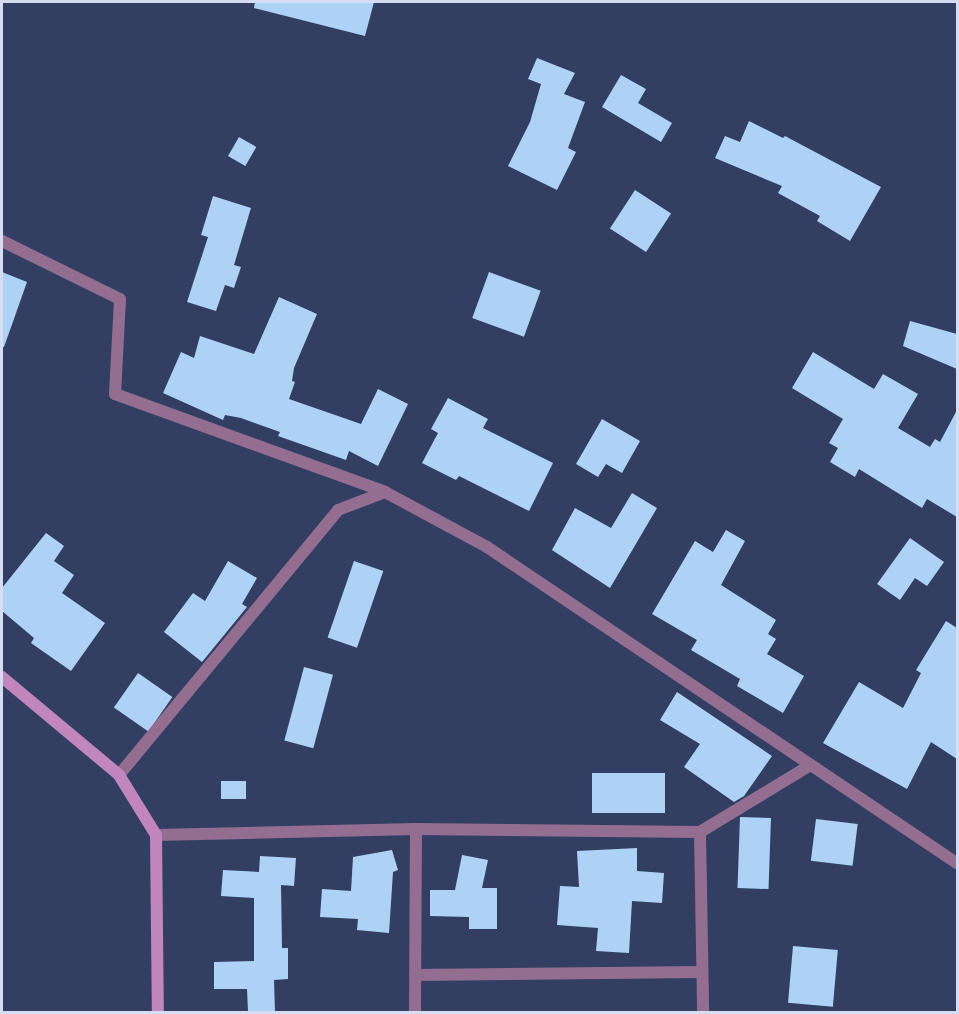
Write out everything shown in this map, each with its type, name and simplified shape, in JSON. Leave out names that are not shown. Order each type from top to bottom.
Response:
[{"type":"main road","points":[[2,677],[119,775],[156,835],[158,1012]]},
{"type":"street","points":[[2,241],[120,299],[115,394],[385,492],[487,547],[957,864]]},
{"type":"street","points":[[119,775],[338,510],[385,492]]},
{"type":"street","points":[[156,835],[416,829],[700,832],[809,766]]},
{"type":"street","points":[[415,1012],[416,829]]},
{"type":"street","points":[[700,832],[703,1012]]},
{"type":"street","points":[[415,975],[702,972]]},
{"type":"building","points":[[255,2],[374,2],[365,36],[254,8]]},
{"type":"building","points":[[537,58],[575,73],[564,94],[585,102],[568,148],[576,152],[557,190],[508,166],[530,122],[541,84],[528,79]]},
{"type":"building","points":[[621,75],[646,89],[638,103],[672,123],[661,142],[602,107]]},
{"type":"building","points":[[749,121],[783,138],[785,136],[881,187],[850,241],[817,221],[820,216],[778,193],[782,186],[715,158],[725,136],[740,142]]},
{"type":"building","points":[[239,137],[256,147],[245,166],[228,156]]},
{"type":"building","points":[[635,190],[671,213],[646,252],[610,229]]},
{"type":"building","points":[[213,196],[251,208],[234,265],[241,267],[234,288],[225,285],[216,311],[187,302],[208,237],[201,235]]},
{"type":"building","points":[[2,272],[27,282],[4,347],[2,346]]},
{"type":"building","points":[[489,272],[541,291],[524,337],[472,318]]},
{"type":"building","points":[[279,297],[317,314],[294,368],[292,381],[295,382],[289,399],[361,424],[378,389],[408,404],[378,466],[349,451],[346,460],[278,436],[280,432],[241,418],[225,415],[223,420],[163,393],[181,352],[194,358],[200,336],[254,354]]},
{"type":"building","points":[[910,321],[957,334],[957,369],[903,346]]},
{"type":"building","points":[[813,352],[874,389],[883,374],[918,394],[898,428],[930,447],[935,439],[940,442],[957,410],[957,517],[927,499],[922,508],[859,469],[855,477],[830,462],[838,448],[829,443],[843,419],[792,388]]},
{"type":"building","points":[[448,398],[488,419],[483,428],[553,463],[529,511],[459,476],[456,480],[422,463],[438,433],[431,429]]},
{"type":"building","points":[[602,419],[640,441],[622,473],[606,464],[598,477],[576,464]]},
{"type":"building","points":[[632,493],[657,508],[610,588],[552,550],[575,508],[611,528]]},
{"type":"building","points":[[726,530],[745,541],[721,585],[776,620],[768,634],[776,639],[767,654],[804,676],[783,713],[737,686],[740,679],[691,650],[697,640],[652,614],[695,541],[713,552]]},
{"type":"building","points":[[46,533],[64,546],[54,561],[74,575],[62,593],[105,623],[71,671],[31,643],[34,638],[2,611],[2,588]]},
{"type":"building","points":[[910,538],[944,562],[927,586],[915,578],[900,600],[877,584]]},
{"type":"building","points":[[228,561],[257,578],[242,604],[247,607],[202,662],[164,632],[193,593],[205,601]]},
{"type":"building","points":[[354,561],[383,571],[357,648],[328,638]]},
{"type":"building","points":[[946,621],[957,628],[957,759],[931,742],[907,789],[823,743],[859,682],[903,708],[921,673],[916,670]]},
{"type":"building","points":[[304,667],[333,675],[313,748],[284,740]]},
{"type":"building","points":[[138,673],[172,697],[148,731],[114,707]]},
{"type":"building","points":[[677,692],[772,756],[744,796],[734,802],[684,767],[700,744],[660,720]]},
{"type":"building","points":[[592,773],[665,773],[665,813],[592,813]]},
{"type":"building","points":[[221,781],[246,781],[246,799],[221,799]]},
{"type":"building","points":[[740,817],[771,818],[769,889],[738,888]]},
{"type":"building","points":[[816,819],[858,824],[853,866],[811,861]]},
{"type":"building","points":[[637,848],[637,871],[664,873],[662,903],[632,901],[629,953],[596,951],[598,928],[557,925],[560,886],[579,887],[577,851]]},
{"type":"building","points":[[392,850],[398,870],[393,872],[389,933],[357,930],[358,919],[320,917],[322,889],[351,891],[353,857]]},
{"type":"building","points":[[462,855],[488,860],[482,888],[497,888],[497,929],[469,929],[469,917],[430,916],[430,890],[455,890]]},
{"type":"building","points":[[260,856],[296,858],[294,886],[281,885],[282,948],[288,948],[288,979],[274,980],[275,1012],[248,1012],[247,989],[214,989],[214,962],[254,961],[254,898],[221,896],[223,870],[259,872]]},
{"type":"building","points":[[793,946],[838,950],[833,1007],[788,1003]]}]
